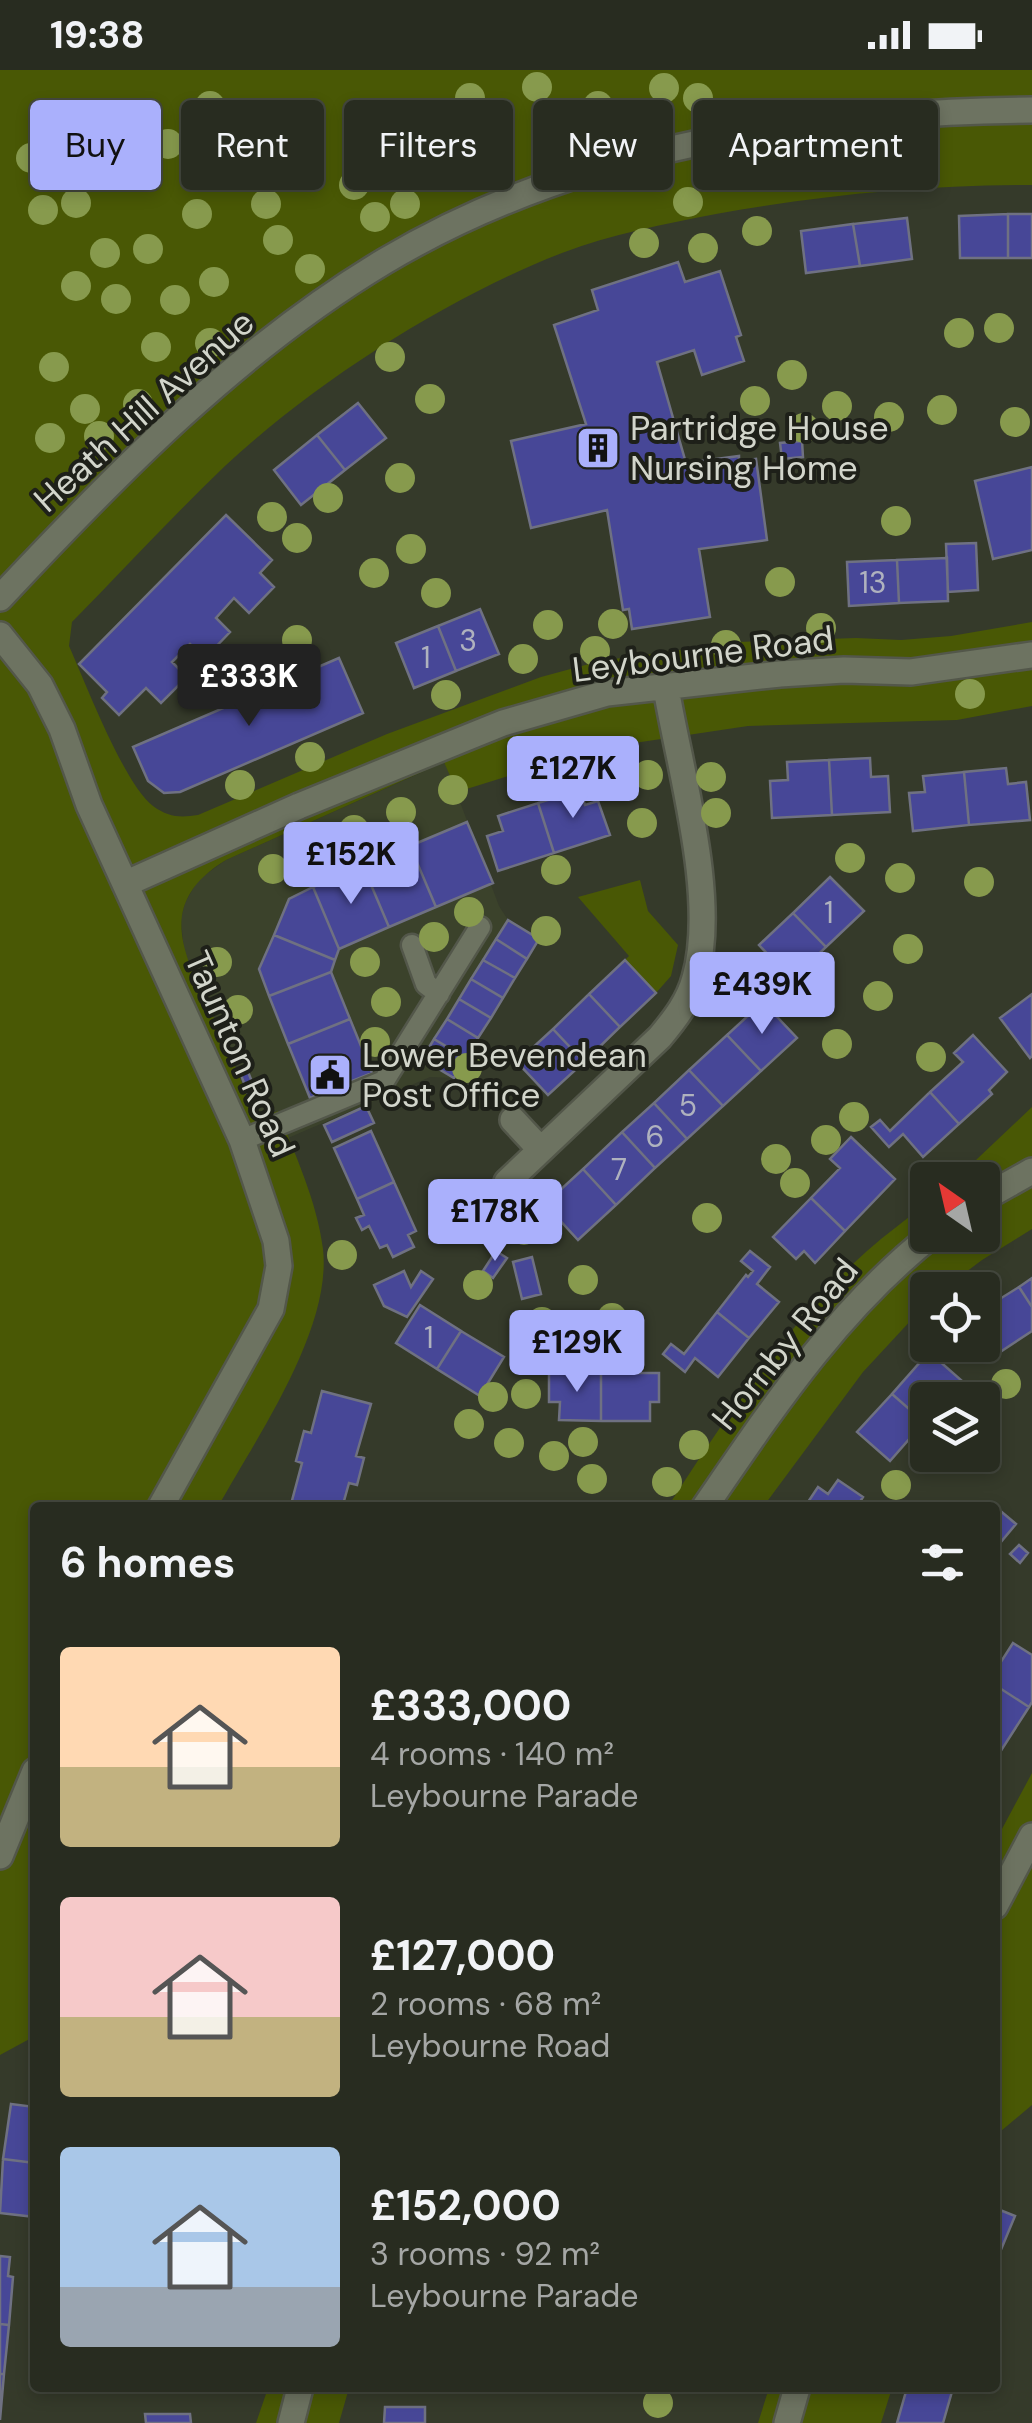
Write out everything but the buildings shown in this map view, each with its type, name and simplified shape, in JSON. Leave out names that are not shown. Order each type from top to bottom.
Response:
[{"type":"street","name":"Heath Hill Avenue","points":[[0,598],[73,520],[216,384],[342,288],[439,232],[550,184],[623,159],[665,150],[842,122],[1032,110]]},
{"type":"street","name":"Taunton Road","points":[[0,635],[40,685],[47,700],[125,884],[242,1140],[276,1242],[278,1266],[271,1308],[163,1502]]},
{"type":"street","name":"Leybourne Road","points":[[125,884],[503,723],[607,693],[796,673],[911,672],[1032,655]]},
{"type":"street","points":[[507,1182],[660,1037],[678,1015],[696,976],[702,891],[666,688]]},
{"type":"street","points":[[513,1120],[540,1149]]},
{"type":"street","points":[[1000,1189],[1032,1171]]},
{"type":"street","name":"Hornby Road","points":[[708,1502],[760,1423],[829,1335],[912,1252]]},
{"type":"street","points":[[0,1856],[30,1783]]},
{"type":"street","points":[[1000,1897],[1032,1836]]},
{"type":"street","points":[[291,2423],[299,2392]]},
{"type":"street","points":[[787,2423],[796,2392]]},
{"type":"lane","points":[[242,1140],[384,1081],[480,926]]},
{"type":"lane","points":[[412,945],[426,984],[439,994]]},
{"type":"shaded area","points":[[445,762],[499,906],[508,920],[539,939],[454,1078],[430,1077],[288,1138],[278,1111],[257,1120],[184,953],[181,918],[185,903],[198,880],[226,860]]},
{"type":"green space","points":[[0,70],[1032,70],[1032,185],[938,188],[938,100],[693,100],[693,190],[900,190],[795,201],[619,235],[562,253],[474,293],[384,344],[300,403],[225,466],[72,622],[69,646],[106,732],[142,794],[153,806],[174,816],[198,815],[387,734],[541,677],[600,661],[738,642],[901,640],[1032,622],[1032,706],[957,720],[748,726],[614,743],[457,792],[444,762],[226,860],[203,877],[189,895],[182,914],[186,954],[257,1119],[278,1111],[316,1213],[323,1249],[323,1281],[304,1348],[221,1502],[30,1502],[30,2039],[0,2055]]},
{"type":"green space","points":[[640,880],[648,911],[678,945],[671,976],[656,993],[625,960],[629,956],[578,897]]},
{"type":"green space","points":[[1032,1107],[1032,1229],[1000,1249],[1000,1162],[977,1162]]},
{"type":"green space","points":[[910,1216],[910,1252],[995,1252],[966,1272],[910,1272],[910,1321],[863,1372],[767,1502],[671,1502],[784,1340],[874,1245]]},
{"type":"green space","points":[[1032,1773],[1032,2105],[1000,2132],[1000,1833]]},
{"type":"green space","points":[[267,2392],[348,2392],[339,2423],[256,2423]]},
{"type":"green space","points":[[768,2392],[891,2392],[881,2423],[758,2423]]},
{"type":"place","name":"Partridge House Nursing Home","points":[[598,448]]},
{"type":"place","name":"Lower Bevendean Post Office","points":[[330,1075]]}]
